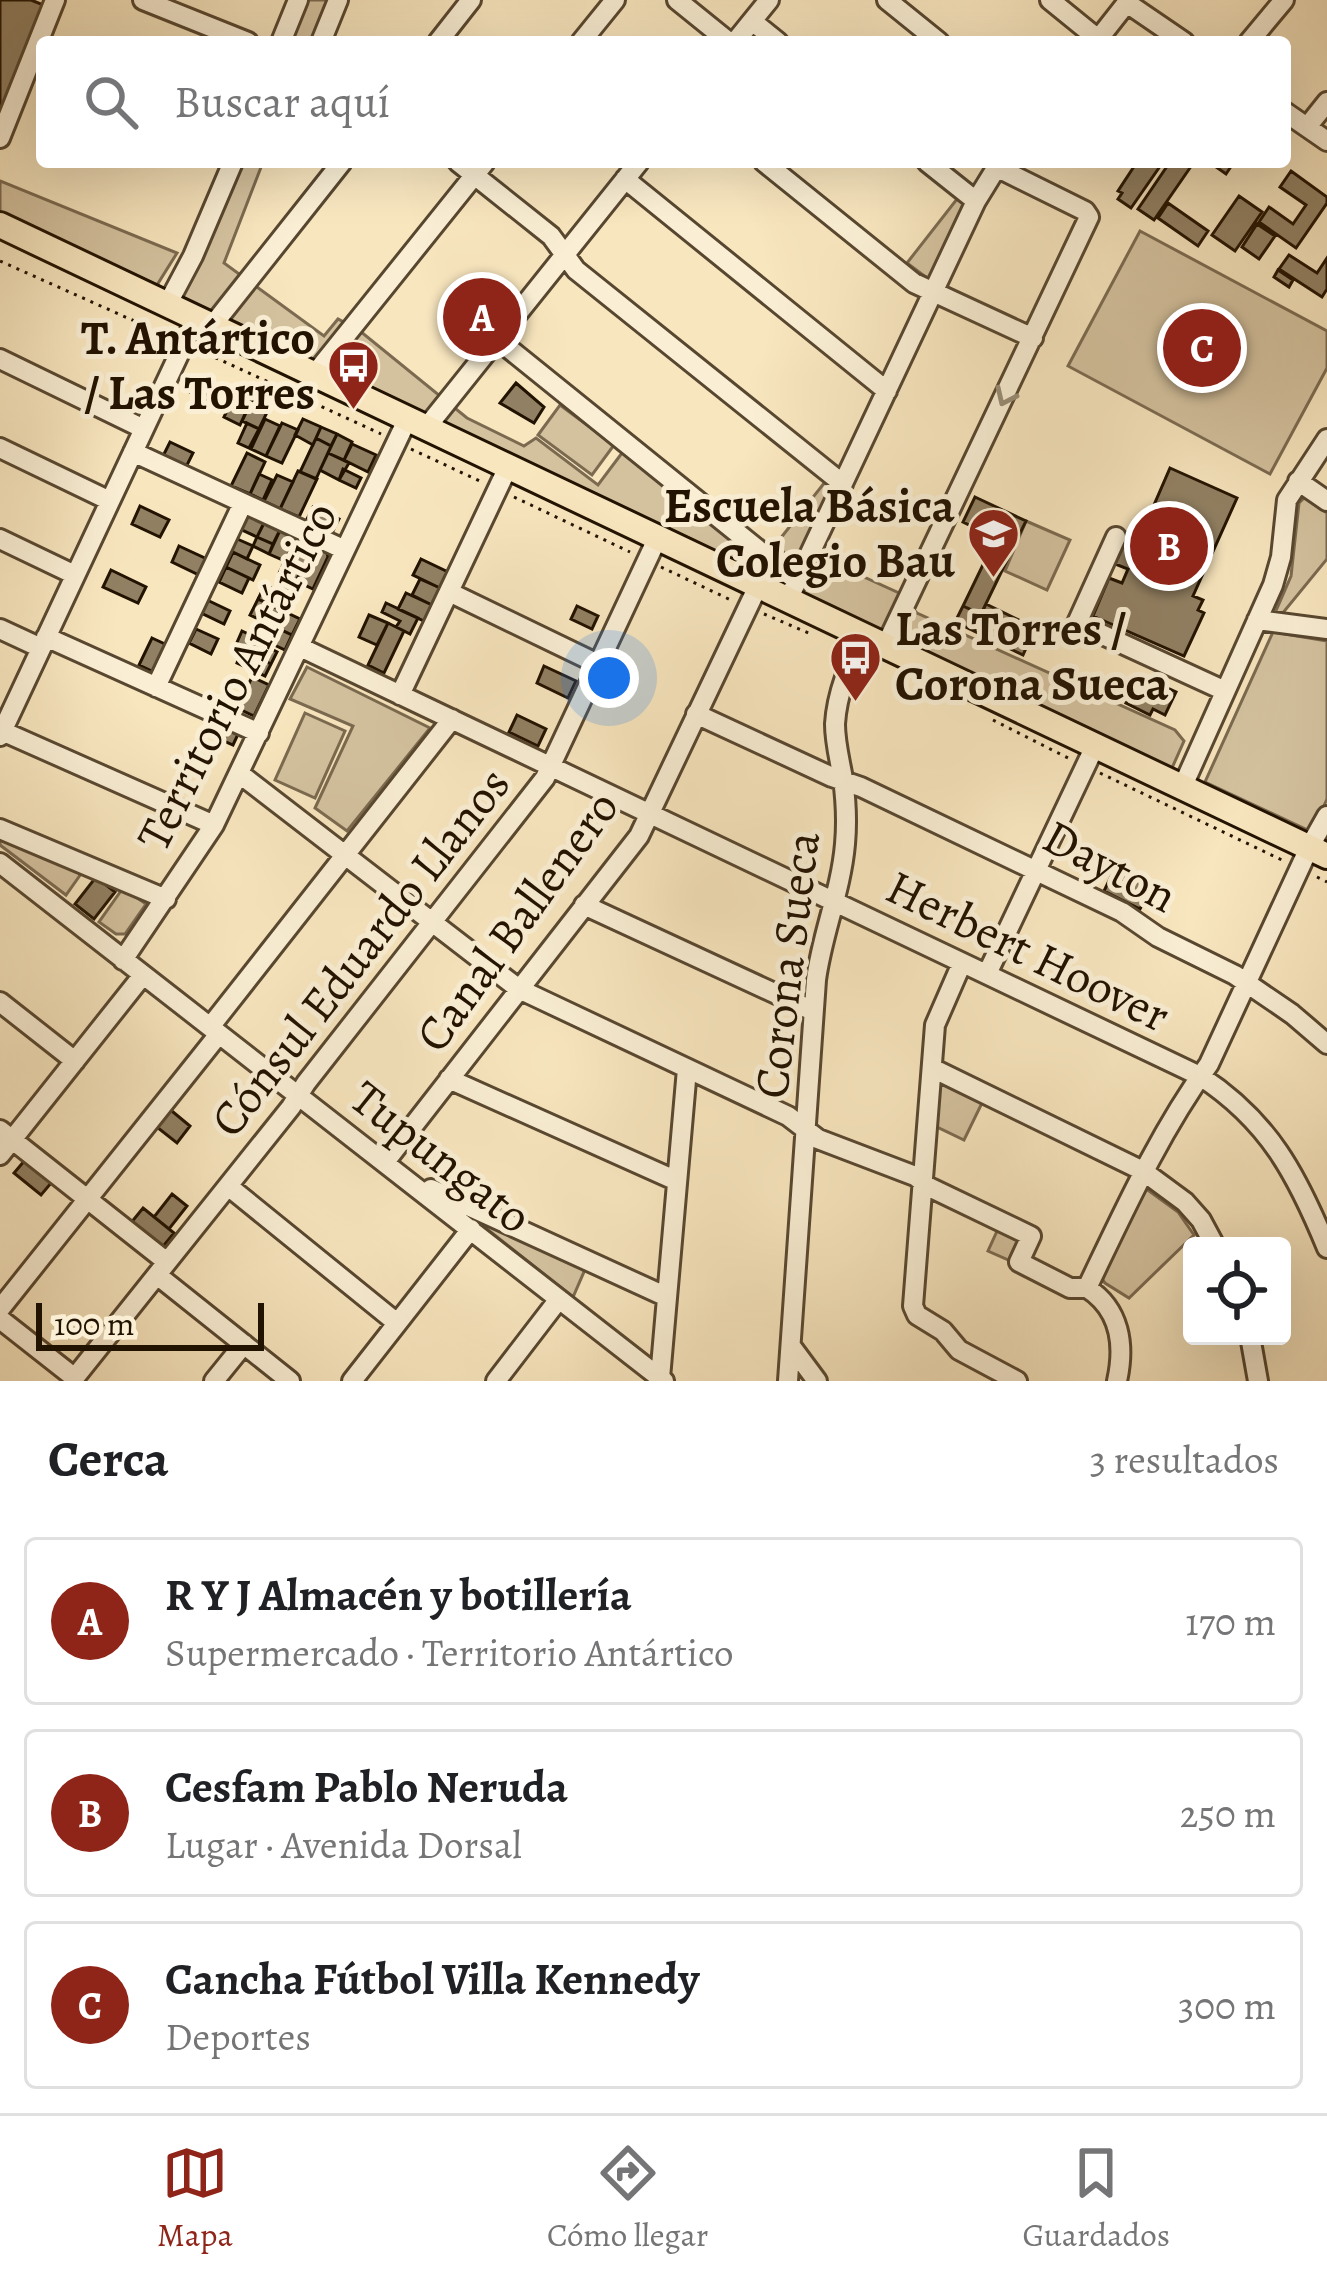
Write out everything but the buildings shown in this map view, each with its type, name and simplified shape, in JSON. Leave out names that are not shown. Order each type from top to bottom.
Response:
[{"type":"main road","points":[[0,225],[314,375],[502,478],[752,597],[793,590],[874,641],[1090,756],[1182,788],[1312,858]]},
{"type":"street","points":[[45,36],[55,0]]},
{"type":"street","points":[[143,0],[233,36]]},
{"type":"street","points":[[283,36],[298,0]]},
{"type":"street","points":[[323,36],[338,0]]},
{"type":"street","points":[[443,36],[471,0]]},
{"type":"street","points":[[586,36],[615,0]]},
{"type":"street","points":[[677,0],[724,36]]},
{"type":"street","points":[[738,36],[769,0]]},
{"type":"street","points":[[887,0],[932,36]]},
{"type":"street","points":[[1049,0],[1092,36]]},
{"type":"street","points":[[1255,36],[1283,0]]},
{"type":"street","points":[[1100,36],[1128,1],[1176,36]]},
{"type":"street","points":[[752,21],[771,36]]},
{"type":"street","points":[[0,137],[34,75]]},
{"type":"street","points":[[1307,127],[1327,101]]},
{"type":"street","points":[[1291,116],[1327,141]]},
{"type":"street","points":[[167,304],[230,168]]},
{"type":"street","points":[[214,825],[2,728],[184,344],[337,168]]},
{"type":"street","name":"Territorio Antártico","points":[[123,960],[214,825],[345,550],[410,430],[497,339],[634,168]]},
{"type":"street","points":[[771,168],[914,283],[1033,338]]},
{"type":"street","points":[[935,168],[976,201]]},
{"type":"street","points":[[497,339],[793,590],[976,201],[996,168]]},
{"type":"street","name":"Corona Sueca","points":[[788,1381],[813,1011],[820,952],[835,902],[845,841],[836,736],[842,682],[874,641],[1033,338],[1089,215],[1003,168]]},
{"type":"street","points":[[314,375],[480,169],[551,236],[576,270],[843,484]]},
{"type":"street","points":[[625,179],[887,392]]},
{"type":"street","points":[[0,359],[144,429]]},
{"type":"street","points":[[1182,788],[1278,572],[1287,500],[1327,439]]},
{"type":"street","points":[[0,448],[110,500]]},
{"type":"street","points":[[133,452],[345,550]]},
{"type":"street","points":[[400,695],[502,478]]},
{"type":"street","points":[[1298,481],[1327,501]]},
{"type":"street","points":[[156,687],[243,503]]},
{"type":"street","points":[[1116,536],[1077,623],[1225,691]]},
{"type":"street","points":[[0,538],[76,575]]},
{"type":"street","name":"Cónsul Eduardo Llanos","points":[[74,1379],[541,784],[652,549]]},
{"type":"street","points":[[448,592],[598,664]]},
{"type":"street","name":"Canal Ballenero","points":[[385,1162],[639,836],[752,597]]},
{"type":"street","points":[[1257,620],[1327,629]]},
{"type":"street","points":[[0,628],[156,687],[259,734]]},
{"type":"street","name":"Herbert Hoover","points":[[300,647],[1200,1076],[1241,1107],[1278,1149],[1300,1184],[1327,1249]]},
{"type":"street","name":"Dayton","points":[[696,714],[1122,912],[1158,937],[1247,983],[1327,1044]]},
{"type":"street","points":[[0,1309],[452,719]]},
{"type":"street","points":[[987,974],[1090,756]]},
{"type":"street","points":[[240,774],[519,989],[788,1116],[824,1142],[915,1176],[1031,1236],[1019,1262],[1070,1288],[1088,1288],[1105,1302],[1115,1319],[1121,1353],[1117,1381]]},
{"type":"street","points":[[1088,1288],[1143,1171],[1209,1064],[1312,858],[1327,816]]},
{"type":"street","points":[[0,829],[166,899]]},
{"type":"street","name":"Tupungato","points":[[0,863],[662,1380]]},
{"type":"street","points":[[584,905],[813,1011]]},
{"type":"street","points":[[962,963],[935,1025],[913,1306],[959,1350],[1017,1381]]},
{"type":"street","points":[[143,975],[4,1141],[88,1199],[290,1381]]},
{"type":"street","points":[[0,1002],[75,1060]]},
{"type":"street","points":[[932,1068],[1143,1171],[1185,1202],[1210,1237]]},
{"type":"street","points":[[662,1380],[687,1069]]},
{"type":"street","points":[[449,1079],[677,1181]]},
{"type":"street","points":[[402,1176],[667,1298]]},
{"type":"street","points":[[228,1186],[397,1323]]},
{"type":"street","points":[[352,1381],[470,1229]]},
{"type":"street","points":[[496,1381],[560,1299]]},
{"type":"street","points":[[0,1319],[74,1379]]},
{"type":"street","points":[[214,1381],[244,1344]]},
{"type":"street","points":[[1252,1345],[1258,1381]]},
{"type":"street","points":[[791,1346],[817,1381]]},
{"type":"path","points":[[0,261],[184,344],[410,430],[752,597],[812,634]]},
{"type":"path","points":[[981,714],[1090,756],[1312,858],[1327,882]]},
{"type":"shaded area","points":[[304,0],[331,0],[316,36],[289,36]]},
{"type":"shaded area","points":[[235,168],[261,168],[224,263],[324,336],[338,319],[360,331],[467,418],[524,446],[536,438],[598,485],[625,449],[789,584],[788,589],[179,300]]},
{"type":"shaded area","points":[[0,181],[177,253],[157,285],[0,213]]},
{"type":"shaded area","points":[[957,199],[966,205],[931,281],[907,263]]},
{"type":"shaded area","points":[[1140,231],[1327,331],[1327,368],[1270,474],[1068,366]]},
{"type":"shaded area","points":[[560,405],[614,445],[592,475],[538,435]]},
{"type":"shaded area","points":[[825,482],[834,488],[795,564],[776,544]]},
{"type":"shaded area","points":[[1305,497],[1327,513],[1327,559],[1282,614],[1275,613],[1291,576],[1299,503]]},
{"type":"shaded area","points":[[1026,521],[1070,540],[1047,590],[1005,571]]},
{"type":"shaded area","points":[[820,557],[899,593],[917,613],[1175,730],[1184,741],[1172,768],[801,596]]},
{"type":"shaded area","points":[[1273,632],[1327,641],[1327,799],[1312,832],[1205,782]]},
{"type":"shaded area","points":[[307,667],[430,728],[347,831],[315,808],[353,726],[290,699]]},
{"type":"shaded area","points":[[305,713],[345,731],[315,798],[275,780]]},
{"type":"shaded area","points":[[0,837],[83,871],[66,895],[0,845]]},
{"type":"shaded area","points":[[123,888],[146,904],[125,934],[116,934],[99,922]]},
{"type":"shaded area","points":[[937,1078],[983,1101],[964,1140],[933,1125]]},
{"type":"shaded area","points":[[1145,1188],[1178,1212],[1194,1235],[1183,1237],[1183,1246],[1129,1298],[1098,1274]]},
{"type":"shaded area","points":[[473,1218],[587,1265],[573,1297]]},
{"type":"shaded area","points":[[998,1229],[1023,1240],[1013,1262],[988,1251]]},
{"type":"place","name":"R Y J Almacén y botillería","points":[[482,317]]},
{"type":"place","name":"Cancha Fútbol Villa Kennedy","points":[[1202,348]]},
{"type":"place","name":"T. Antártico / Las Torres","points":[[354,412]]},
{"type":"place","name":"Cesfam Pablo Neruda","points":[[1169,546]]},
{"type":"place","name":"Escuela Básica Colegio Bau","points":[[994,580]]},
{"type":"place","name":"Las Torres / Corona Sueca","points":[[856,703]]}]
